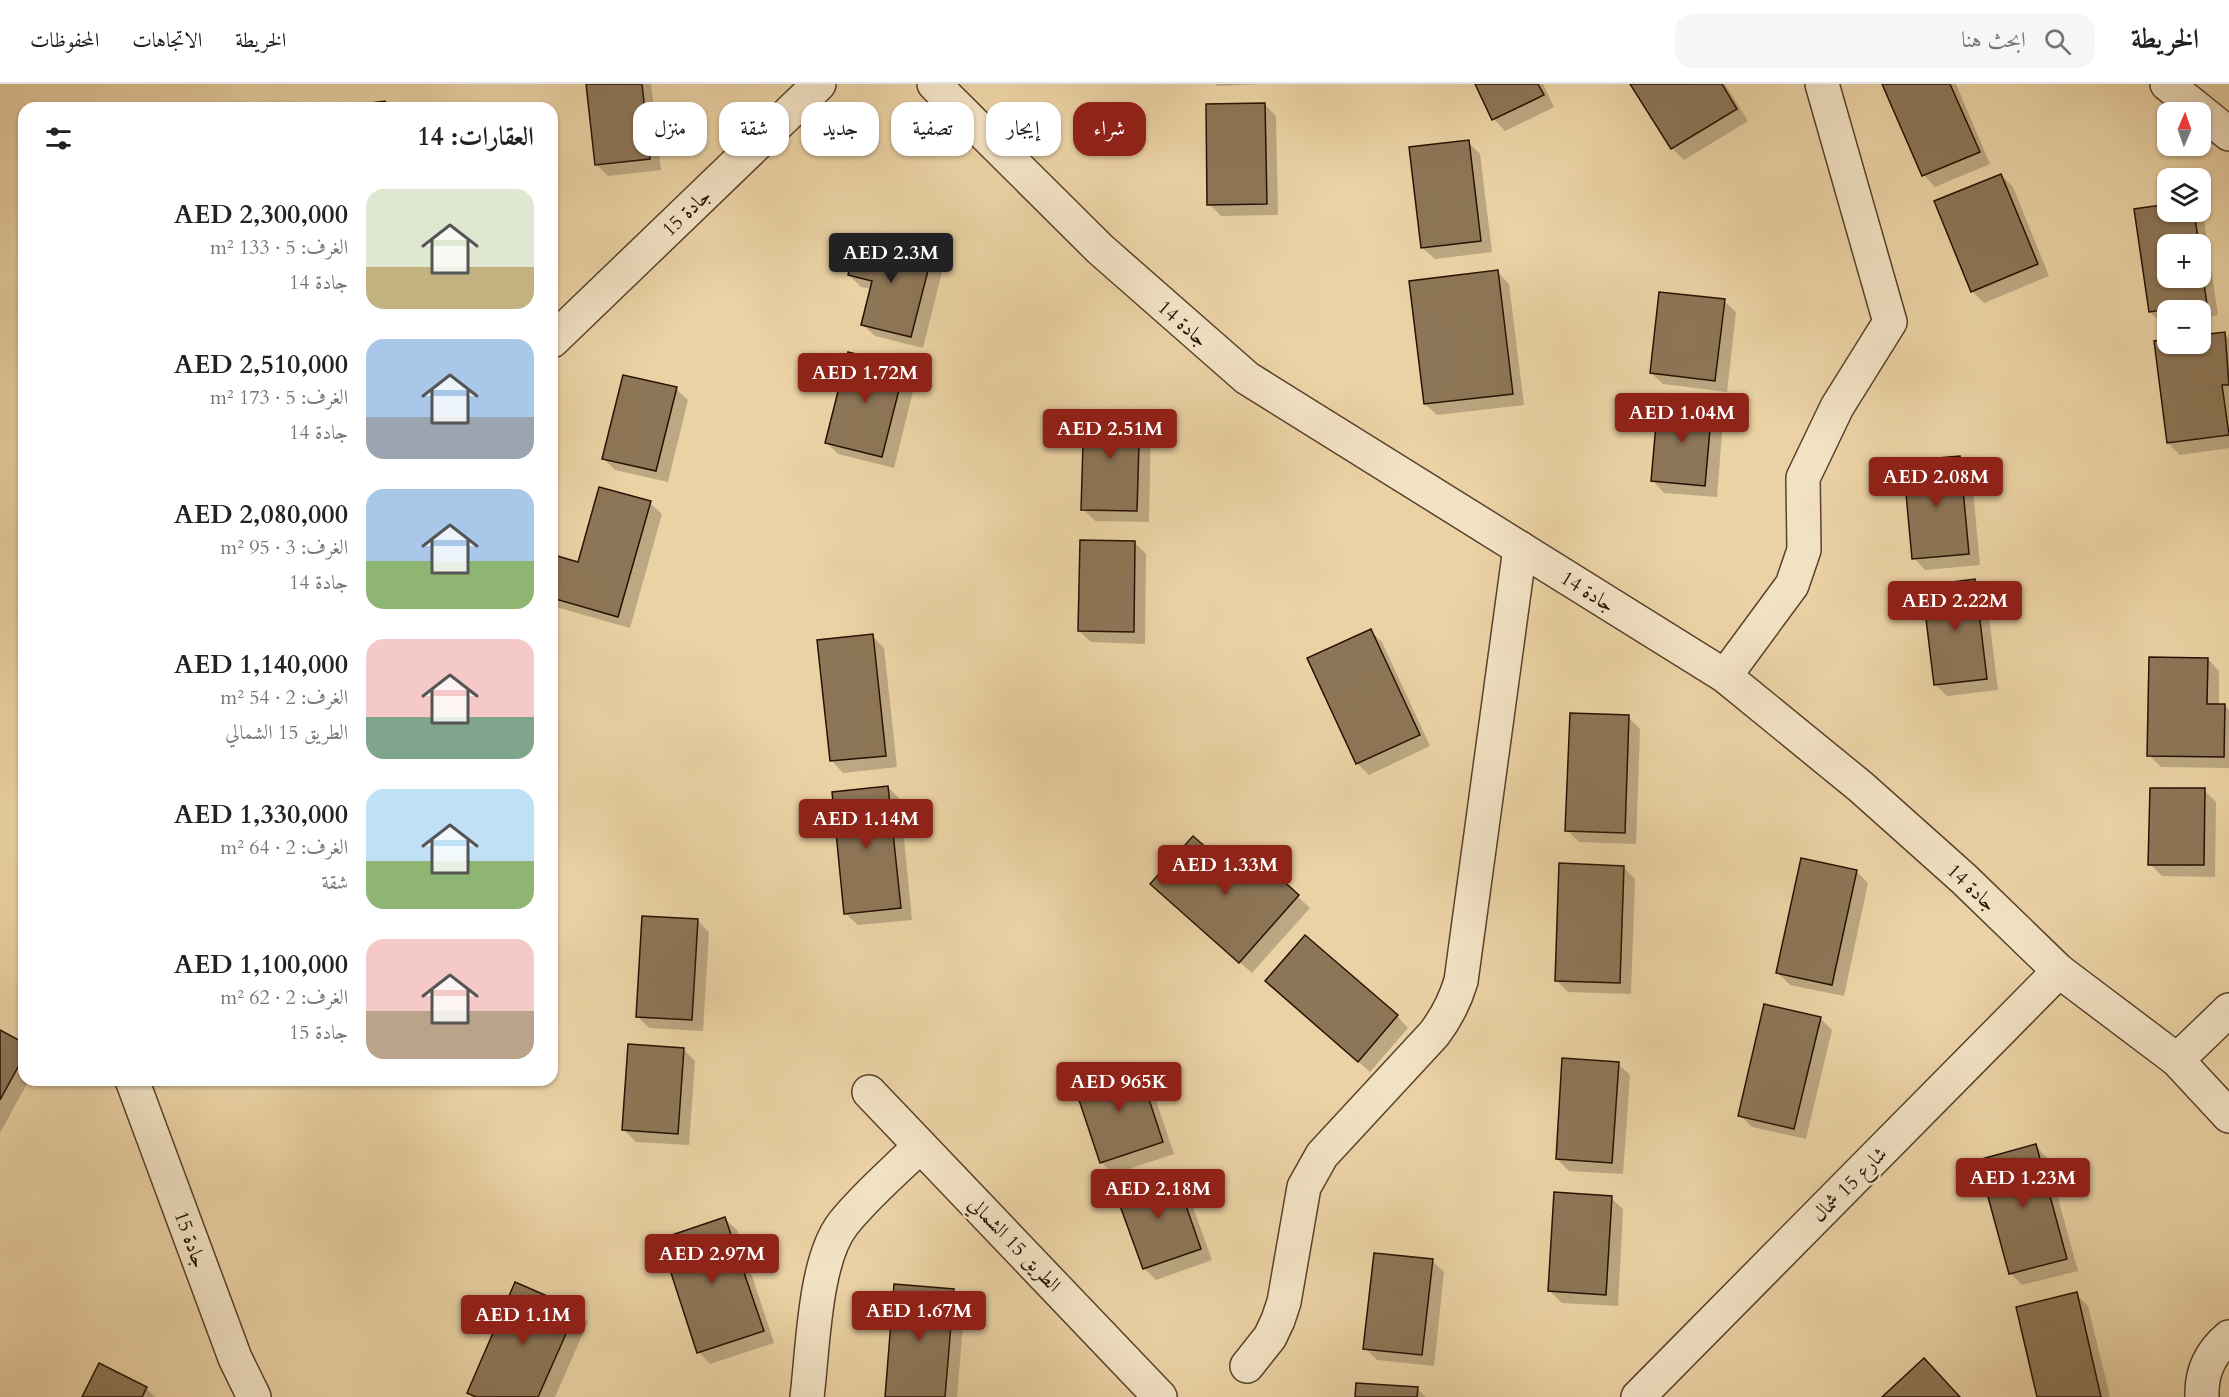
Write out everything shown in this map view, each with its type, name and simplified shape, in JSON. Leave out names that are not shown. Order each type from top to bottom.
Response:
[{"type":"street","name":"جادة 15","points":[[558,335],[819,84]]},
{"type":"street","name":"جادة 14","points":[[934,84],[1100,249],[1247,378],[1725,676],[1870,795],[1964,879],[2060,970],[2177,1060],[2229,1116]]},
{"type":"street","points":[[1725,676],[1792,585],[1804,550],[1803,478],[1837,407],[1890,322],[1822,84]]},
{"type":"street","points":[[2167,84],[2229,134]]},
{"type":"street","points":[[1247,1366],[1270,1337],[1281,1311],[1299,1204],[1311,1171],[1322,1155],[1434,1034],[1446,1018],[1455,1000],[1463,971],[1520,549]]},
{"type":"street","name":"شارع 15 شمال","points":[[1638,1397],[2060,970]]},
{"type":"street","points":[[2177,1060],[2229,1010]]},
{"type":"street","name":"جادة 15","points":[[134,1086],[235,1358],[254,1397]]},
{"type":"street","name":"الطريق 15 الشمالي","points":[[869,1092],[1160,1397]]},
{"type":"street","points":[[807,1397],[822,1278],[831,1244],[843,1224],[920,1146]]},
{"type":"street","points":[[2202,1397],[2203,1373],[2209,1360],[2229,1337]]},
{"type":"building","points":[[586,84],[642,84],[644,102],[633,102],[633,156],[650,156],[650,159],[595,165]]},
{"type":"building","points":[[1475,84],[1538,84],[1544,95],[1492,120]]},
{"type":"building","points":[[1630,84],[1722,84],[1737,109],[1671,149]]},
{"type":"building","points":[[1882,84],[1950,84],[1980,152],[1922,176]]},
{"type":"building","points":[[1265,103],[1267,204],[1207,205],[1206,104]]},
{"type":"building","points":[[1469,140],[1481,241],[1421,248],[1409,147]]},
{"type":"building","points":[[2001,174],[2038,264],[1971,292],[1934,201]]},
{"type":"building","points":[[2157,206],[2157,222],[2196,222],[2197,234],[2157,234],[2157,288],[2205,288],[2206,300],[2157,300],[2157,311],[2149,312],[2134,209]]},
{"type":"building","points":[[857,237],[932,255],[911,337],[861,325],[872,281],[848,275]]},
{"type":"building","points":[[1498,270],[1513,394],[1424,404],[1409,281]]},
{"type":"building","points":[[1659,292],[1725,299],[1715,381],[1650,373]]},
{"type":"building","points":[[2225,332],[2229,385],[2222,385],[2229,435],[2167,443],[2154,341],[2157,341],[2157,354],[2211,354],[2211,334]]},
{"type":"building","points":[[848,352],[905,366],[882,457],[825,443]]},
{"type":"building","points":[[623,375],[677,387],[656,471],[602,459]]},
{"type":"building","points":[[1658,402],[1712,407],[1705,486],[1651,481]]},
{"type":"building","points":[[1084,410],[1140,411],[1137,511],[1081,510]]},
{"type":"building","points":[[1960,456],[1969,554],[1912,559],[1903,461]]},
{"type":"building","points":[[599,487],[651,501],[618,617],[558,600],[558,556],[578,562]]},
{"type":"building","points":[[1080,540],[1135,541],[1134,632],[1078,631]]},
{"type":"building","points":[[1975,579],[1987,679],[1934,685],[1922,586]]},
{"type":"building","points":[[1371,629],[1420,735],[1356,764],[1307,658]]},
{"type":"building","points":[[873,634],[886,756],[830,761],[817,640]]},
{"type":"building","points":[[2149,657],[2208,658],[2207,704],[2225,704],[2224,757],[2147,756]]},
{"type":"building","points":[[1570,713],[1629,715],[1625,833],[1565,831]]},
{"type":"building","points":[[888,786],[901,908],[844,914],[832,792]]},
{"type":"building","points":[[2150,788],[2205,788],[2204,865],[2148,865]]},
{"type":"building","points":[[1193,836],[1233,871],[1250,851],[1299,895],[1239,963],[1150,884]]},
{"type":"building","points":[[1801,858],[1857,870],[1832,985],[1776,973]]},
{"type":"building","points":[[1559,863],[1624,866],[1620,983],[1555,981]]},
{"type":"building","points":[[642,916],[698,919],[692,1020],[636,1017]]},
{"type":"building","points":[[1305,935],[1398,1015],[1358,1062],[1265,981]]},
{"type":"building","points":[[1764,1004],[1821,1017],[1794,1129],[1738,1116]]},
{"type":"building","points":[[0,1030],[18,1040],[18,1067],[0,1100]]},
{"type":"building","points":[[628,1044],[684,1048],[678,1134],[622,1130]]},
{"type":"building","points":[[1562,1058],[1619,1062],[1612,1163],[1556,1159]]},
{"type":"building","points":[[1137,1063],[1163,1142],[1100,1163],[1074,1085]]},
{"type":"building","points":[[2036,1144],[2067,1259],[2009,1274],[1978,1160]]},
{"type":"building","points":[[1174,1171],[1201,1249],[1143,1269],[1115,1192]]},
{"type":"building","points":[[1554,1192],[1612,1196],[1606,1295],[1548,1291]]},
{"type":"building","points":[[725,1217],[764,1331],[697,1353],[660,1239]]},
{"type":"building","points":[[1374,1253],[1433,1259],[1422,1355],[1363,1349]]},
{"type":"building","points":[[515,1282],[577,1309],[538,1397],[476,1397],[467,1393]]},
{"type":"building","points":[[894,1284],[954,1289],[945,1397],[885,1397]]},
{"type":"building","points":[[2077,1292],[2101,1397],[2037,1397],[2016,1307]]},
{"type":"building","points":[[1924,1358],[1960,1397],[1882,1397]]},
{"type":"building","points":[[99,1363],[147,1387],[142,1397],[82,1397]]},
{"type":"building","points":[[1356,1383],[1418,1387],[1417,1397],[1355,1397]]}]
